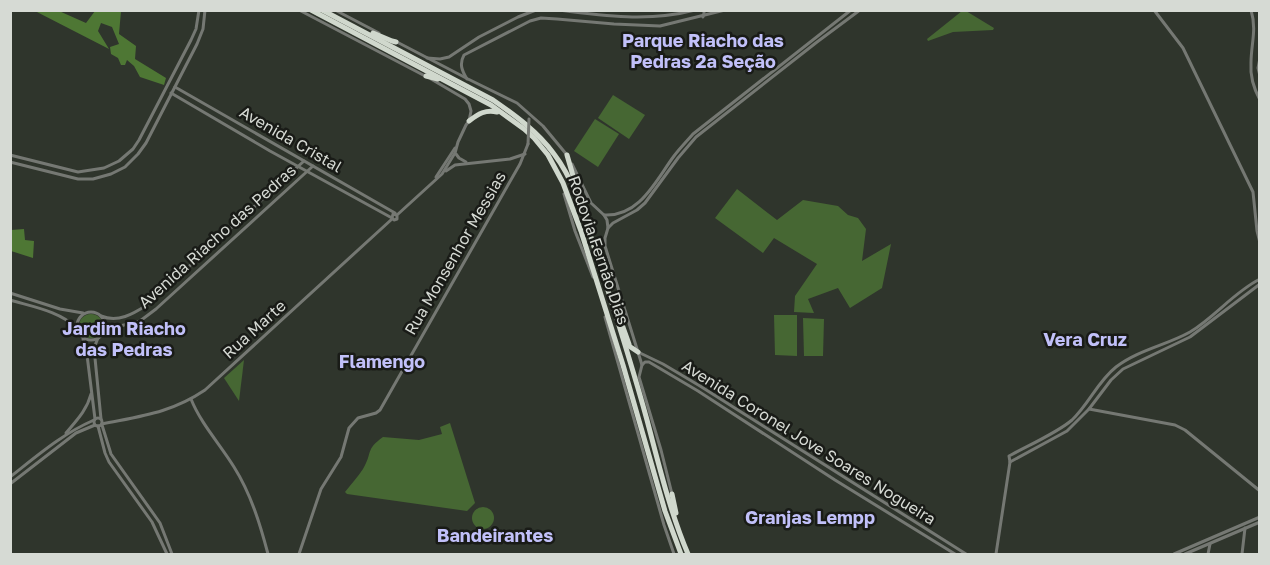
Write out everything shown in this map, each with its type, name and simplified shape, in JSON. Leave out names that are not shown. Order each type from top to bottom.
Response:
[{"type":"highway","name":"Rodovia Fernão Dias","points":[[311,10],[491,105],[524,129],[548,155],[571,201],[665,510],[681,555]]},
{"type":"highway","name":"Rodovia Fernão Dias","points":[[322,10],[493,100],[518,117],[555,154],[580,203],[631,363],[672,509],[688,555]]},
{"type":"highway","points":[[353,26],[396,42]]},
{"type":"highway","points":[[426,76],[464,91]]},
{"type":"highway","points":[[469,121],[484,111],[493,111],[524,129]]},
{"type":"highway","points":[[567,155],[580,203]]},
{"type":"highway","points":[[559,173],[564,194]]},
{"type":"highway","points":[[608,292],[623,324],[639,378]]},
{"type":"highway","points":[[629,346],[638,352]]},
{"type":"highway","points":[[672,494],[677,523]]},
{"type":"street","points":[[10,155],[78,172],[113,165],[126,157],[139,140],[196,28],[198,10]]},
{"type":"street","points":[[10,162],[78,179],[93,179],[125,167],[146,143],[200,39],[205,21],[205,10]]},
{"type":"street","points":[[299,10],[426,76],[470,104],[469,121],[442,174]]},
{"type":"street","name":"Rodovia Fernão Dias","points":[[335,10],[507,98],[543,126],[567,155],[591,203],[607,220],[605,246],[642,365]]},
{"type":"street","points":[[425,57],[440,59],[448,57],[479,37],[536,10]]},
{"type":"street","points":[[559,10],[615,17],[659,17],[695,10]]},
{"type":"street","points":[[703,17],[704,10]]},
{"type":"street","points":[[468,79],[461,64],[464,55],[521,24],[541,18],[660,26],[725,10]]},
{"type":"street","points":[[604,215],[618,215],[642,200],[693,134],[851,10]]},
{"type":"street","points":[[608,228],[645,203],[696,137],[860,10]]},
{"type":"street","points":[[1154,10],[1183,48],[1253,192],[1260,243]]},
{"type":"street","points":[[1251,10],[1255,25],[1250,65],[1253,84],[1260,100]]},
{"type":"street","points":[[614,24],[615,17]]},
{"type":"street","points":[[493,40],[489,36],[498,28]]},
{"type":"street","points":[[1260,58],[1258,68],[1260,76]]},
{"type":"street","points":[[167,84],[171,93]]},
{"type":"street","name":"Avenida Cristal","points":[[175,87],[396,214]]},
{"type":"street","name":"Avenida Cristal","points":[[171,93],[298,167],[392,218]]},
{"type":"street","points":[[186,102],[189,95]]},
{"type":"street","points":[[207,115],[211,107]]},
{"type":"street","name":"Rua Monsenhor Messias","points":[[299,555],[321,489],[341,457],[347,431],[358,418],[380,410],[525,154],[528,144],[529,120],[524,109]]},
{"type":"street","points":[[150,119],[157,122]]},
{"type":"street","points":[[454,152],[461,160],[471,164]]},
{"type":"street","points":[[435,179],[454,152]]},
{"type":"street","points":[[396,214],[435,179],[455,165],[510,159],[525,154]]},
{"type":"street","name":"Avenida Riacho das Pedras","points":[[101,316],[109,319],[121,318],[147,305],[304,161]]},
{"type":"street","name":"Avenida Riacho das Pedras","points":[[100,336],[112,328],[140,321],[156,309],[313,166]]},
{"type":"street","name":"Rodovia Fernão Dias","points":[[564,194],[575,231],[593,277],[674,555]]},
{"type":"street","name":"Rua Marte","points":[[100,423],[162,412],[205,390],[392,218],[397,219],[396,214]]},
{"type":"street","points":[[996,555],[1009,456],[1071,420],[1080,412],[1106,377],[1121,364],[1190,332],[1260,279]]},
{"type":"street","points":[[1010,462],[1067,431],[1089,409],[1117,373],[1195,334],[1260,284]]},
{"type":"street","points":[[10,293],[60,309],[85,314]]},
{"type":"street","points":[[10,300],[58,314],[77,328],[83,337],[87,355],[95,420]]},
{"type":"street","points":[[77,328],[79,319],[85,314],[92,312],[101,316],[105,327],[94,348],[100,423],[105,453],[152,522],[167,555]]},
{"type":"street","points":[[83,337],[91,340],[100,336]]},
{"type":"street","name":"Avenida Coronel Jove Soares Nogueira","points":[[638,352],[966,555]]},
{"type":"street","name":"Avenida Coronel Jove Soares Nogueira","points":[[642,365],[649,362],[661,366]]},
{"type":"street","points":[[642,365],[639,378],[672,494]]},
{"type":"street","points":[[63,436],[82,414],[93,390]]},
{"type":"street","name":"Avenida Coronel Jove Soares Nogueira","points":[[713,398],[835,480],[955,555]]},
{"type":"street","points":[[191,399],[197,414],[242,481],[257,513],[268,555]]},
{"type":"street","points":[[1089,409],[1175,425],[1185,430],[1260,491]]},
{"type":"street","points":[[95,420],[100,423],[117,464],[160,523],[172,555]]},
{"type":"street","points":[[10,477],[63,436],[95,420]]},
{"type":"street","points":[[10,484],[76,433],[100,423]]},
{"type":"street","points":[[45,450],[48,454]]},
{"type":"street","points":[[1185,555],[1260,515],[1260,504]]},
{"type":"street","points":[[1174,555],[1260,522]]},
{"type":"street","points":[[1242,555],[1245,528]]},
{"type":"street","points":[[1209,555],[1211,541]]},
{"type":"green space","points":[[35,11],[59,11],[86,23],[95,11],[121,11],[119,34],[136,46],[135,59],[166,78],[164,85],[140,77],[134,66],[127,60],[125,65],[121,65],[118,58],[111,54],[110,47],[119,44],[112,27],[101,23],[98,31],[109,49]]},
{"type":"green space","points":[[962,11],[966,11],[994,28],[993,30],[953,32],[928,41],[927,39]]},
{"type":"green space","points":[[613,95],[645,115],[629,139],[598,118]]},
{"type":"green space","points":[[595,119],[619,134],[598,167],[574,151]]},
{"type":"green space","points":[[737,189],[777,220],[803,200],[838,206],[848,215],[858,218],[866,229],[862,261],[891,244],[882,288],[850,308],[838,288],[808,299],[814,313],[794,312],[795,296],[817,264],[774,238],[763,253],[715,218]]},
{"type":"green space","points":[[24,229],[25,240],[34,241],[33,258],[11,251],[11,230]]},
{"type":"green space","points":[[91,314],[96,315],[102,321],[102,331],[96,337],[91,338],[86,337],[80,331],[79,326],[80,321],[86,315]]},
{"type":"green space","points":[[774,315],[797,315],[797,356],[775,355]]},
{"type":"green space","points":[[803,318],[824,319],[823,356],[804,356]]},
{"type":"green space","points":[[244,360],[239,401],[224,378]]},
{"type":"green space","points":[[450,423],[475,503],[467,511],[345,492],[363,469],[371,448],[383,437],[419,440],[442,434],[440,427]]},
{"type":"green space","points":[[483,507],[491,510],[494,518],[491,526],[483,529],[475,526],[472,518],[475,510]]},
{"type":"district","name":"Parque Riacho das Pedras 2ª Seção","points":[[703,51]]},
{"type":"district","name":"Jardim Riacho das Pedras","points":[[124,339]]},
{"type":"district","name":"Vera Cruz","points":[[1085,340]]},
{"type":"district","name":"Flamengo","points":[[382,362]]},
{"type":"district","name":"Granjas Lempp","points":[[810,518]]},
{"type":"district","name":"Bandeirantes","points":[[495,536]]}]
